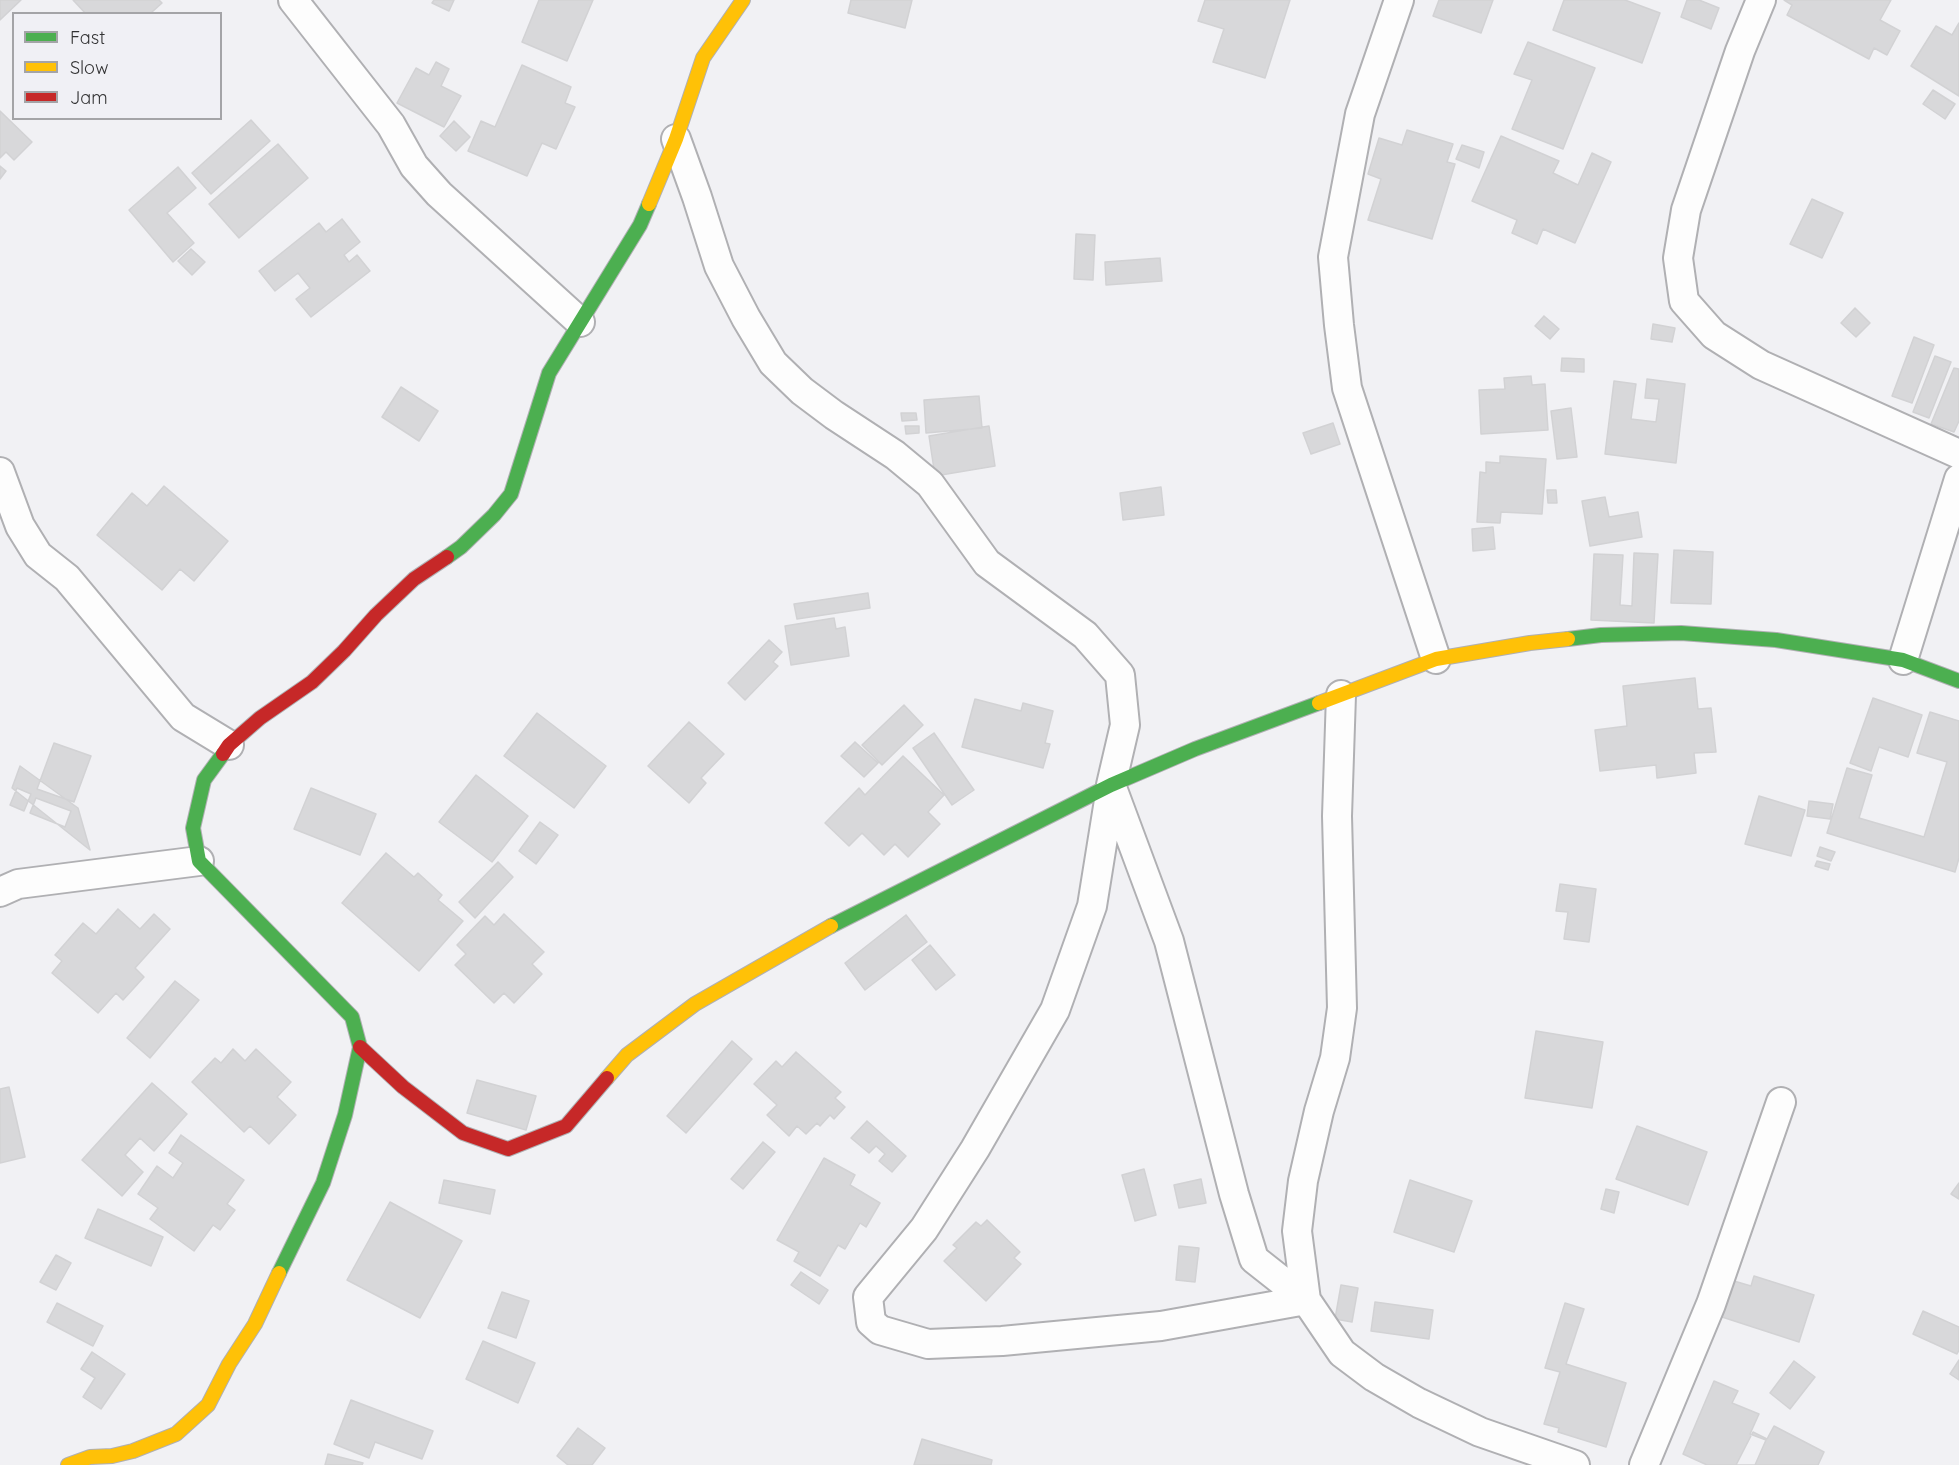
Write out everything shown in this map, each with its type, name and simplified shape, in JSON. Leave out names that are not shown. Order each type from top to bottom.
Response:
[{"type":"street","points":[[293,0],[391,125],[414,166],[439,195],[580,322]]},
{"type":"street","points":[[68,1465],[90,1457],[112,1456],[132,1451],[176,1434],[208,1405],[229,1364],[255,1324],[323,1183],[345,1115],[360,1047],[352,1017],[199,861],[193,828],[204,780],[229,746],[260,718],[312,682],[414,579],[461,547],[494,515],[511,494],[549,373],[640,225],[676,139],[703,58],[744,0]]},
{"type":"street","points":[[1399,0],[1360,114],[1333,257],[1338,325],[1347,388],[1436,659]]},
{"type":"street","points":[[1761,0],[1733,72],[1686,210],[1678,258],[1684,301],[1714,335],[1761,365],[1959,453]]},
{"type":"street","points":[[676,139],[719,266],[773,363],[802,391],[895,455],[930,484],[987,563],[1085,635],[1120,675],[1125,725],[1111,785],[1092,906],[1055,1010],[975,1149],[924,1229],[868,1297],[871,1322],[880,1330],[928,1344],[1002,1341],[1161,1326],[1306,1300]]},
{"type":"street","points":[[0,472],[20,526],[38,555],[67,578],[183,717],[229,746]]},
{"type":"street","points":[[1903,660],[1959,479]]},
{"type":"street","points":[[360,1047],[403,1087],[463,1133],[508,1149],[566,1126],[627,1055],[695,1004],[821,931],[1111,785],[1195,749],[1436,659],[1530,643],[1600,635],[1681,633],[1776,640],[1903,660],[1959,681]]},
{"type":"street","points":[[1306,1300],[1297,1231],[1303,1181],[1319,1111],[1335,1058],[1342,1008],[1337,816],[1341,694]]},
{"type":"street","points":[[1111,785],[1169,941],[1234,1194],[1254,1259],[1306,1300],[1342,1353],[1374,1377],[1419,1403],[1480,1432],[1575,1465]]},
{"type":"street","points":[[0,892],[18,884],[199,861]]},
{"type":"street","points":[[1644,1465],[1711,1304],[1781,1102]]},
{"type":"building","points":[[0,0],[21,0],[0,20]]},
{"type":"building","points":[[73,0],[159,0],[162,3],[152,12],[84,12]]},
{"type":"building","points":[[434,0],[454,0],[449,11],[432,3]]},
{"type":"building","points":[[539,0],[593,0],[567,61],[522,42]]},
{"type":"building","points":[[851,0],[912,0],[905,28],[848,13]]},
{"type":"building","points":[[1205,0],[1290,0],[1265,78],[1213,62],[1224,29],[1198,21]]},
{"type":"building","points":[[1439,0],[1493,0],[1481,33],[1433,16]]},
{"type":"building","points":[[1564,0],[1625,0],[1660,13],[1642,63],[1553,30]]},
{"type":"building","points":[[1687,0],[1699,0],[1719,8],[1711,29],[1681,17]]},
{"type":"building","points":[[1784,0],[1891,0],[1880,20],[1900,31],[1887,55],[1874,48],[1869,59],[1787,15],[1792,5]]},
{"type":"building","points":[[1959,23],[1959,96],[1911,66],[1936,26],[1952,35]]},
{"type":"building","points":[[1528,42],[1595,68],[1563,149],[1512,129],[1532,80],[1514,74]]},
{"type":"building","points":[[436,62],[449,69],[441,86],[461,96],[444,127],[397,103],[416,68],[429,75]]},
{"type":"building","points":[[522,65],[571,87],[565,103],[575,107],[556,149],[542,143],[527,176],[468,151],[481,121],[495,127]]},
{"type":"building","points":[[1933,90],[1955,104],[1945,119],[1923,104]]},
{"type":"building","points":[[0,111],[32,142],[14,160],[6,152],[0,158]]},
{"type":"building","points":[[251,120],[270,141],[211,194],[192,173]]},
{"type":"building","points":[[454,121],[470,137],[456,151],[440,136]]},
{"type":"building","points":[[1407,130],[1453,144],[1447,162],[1455,164],[1432,239],[1368,220],[1381,179],[1368,174],[1379,138],[1402,145]]},
{"type":"building","points":[[1501,136],[1559,161],[1553,173],[1578,185],[1592,153],[1611,162],[1575,243],[1543,229],[1537,244],[1512,233],[1517,220],[1472,201]]},
{"type":"building","points":[[278,144],[308,178],[239,238],[209,204]]},
{"type":"building","points":[[1462,145],[1484,152],[1479,168],[1456,159]]},
{"type":"building","points":[[0,166],[6,171],[0,179]]},
{"type":"building","points":[[178,167],[196,188],[167,213],[194,243],[173,262],[129,210]]},
{"type":"building","points":[[1812,199],[1843,213],[1822,258],[1790,244]]},
{"type":"building","points":[[342,219],[360,242],[344,255],[349,262],[357,255],[370,271],[311,317],[296,299],[310,288],[298,273],[275,291],[259,271],[319,223],[326,232]]},
{"type":"building","points":[[1076,234],[1095,235],[1093,280],[1074,279]]},
{"type":"building","points":[[191,249],[205,262],[192,275],[178,261]]},
{"type":"building","points":[[1160,258],[1162,281],[1106,285],[1105,262]]},
{"type":"building","points":[[1855,308],[1870,323],[1856,337],[1841,323]]},
{"type":"building","points":[[1544,316],[1559,329],[1550,339],[1535,326]]},
{"type":"building","points":[[1653,324],[1675,328],[1672,342],[1651,339]]},
{"type":"building","points":[[1914,337],[1934,345],[1912,403],[1892,396]]},
{"type":"building","points":[[1935,356],[1951,362],[1929,418],[1913,412]]},
{"type":"building","points":[[1562,358],[1584,359],[1584,372],[1561,371]]},
{"type":"building","points":[[1954,368],[1959,369],[1959,421],[1954,432],[1931,424]]},
{"type":"building","points":[[1531,376],[1532,385],[1545,384],[1548,430],[1481,434],[1479,390],[1505,389],[1504,378]]},
{"type":"building","points":[[1647,379],[1685,384],[1676,463],[1605,454],[1614,381],[1636,384],[1631,419],[1656,422],[1659,399],[1645,398]]},
{"type":"building","points":[[401,387],[438,411],[419,441],[382,417]]},
{"type":"building","points":[[979,396],[982,428],[926,433],[924,400]]},
{"type":"building","points":[[1571,408],[1577,457],[1557,459],[1551,411]]},
{"type":"building","points":[[901,413],[916,413],[917,420],[902,421]]},
{"type":"building","points":[[1333,423],[1340,444],[1311,454],[1303,433]]},
{"type":"building","points":[[905,426],[919,426],[919,433],[906,434]]},
{"type":"building","points":[[989,426],[995,466],[935,476],[929,436]]},
{"type":"building","points":[[1500,456],[1546,459],[1542,514],[1501,512],[1500,523],[1477,522],[1480,472],[1486,473],[1486,462],[1500,463]]},
{"type":"building","points":[[164,486],[228,541],[194,581],[180,569],[162,590],[97,535],[132,493],[147,506]]},
{"type":"building","points":[[1161,487],[1164,515],[1123,520],[1120,493]]},
{"type":"building","points":[[1547,490],[1556,490],[1557,503],[1548,503]]},
{"type":"building","points":[[1605,497],[1609,517],[1638,512],[1642,537],[1590,546],[1582,501]]},
{"type":"building","points":[[1493,527],[1495,549],[1473,551],[1472,529]]},
{"type":"building","points":[[1674,550],[1713,552],[1711,604],[1671,603]]},
{"type":"building","points":[[1634,553],[1658,554],[1654,623],[1591,620],[1594,554],[1623,555],[1620,605],[1632,606]]},
{"type":"building","points":[[868,593],[870,608],[797,619],[794,604]]},
{"type":"building","points":[[834,618],[836,629],[845,627],[849,656],[791,665],[785,626]]},
{"type":"building","points":[[769,640],[782,652],[773,662],[778,666],[745,700],[728,683]]},
{"type":"building","points":[[1695,678],[1698,709],[1711,708],[1716,752],[1694,753],[1696,773],[1657,778],[1656,765],[1600,771],[1595,730],[1627,726],[1623,686]]},
{"type":"building","points":[[1873,698],[1922,715],[1908,757],[1879,747],[1871,771],[1850,763]]},
{"type":"building","points":[[975,699],[1021,711],[1023,703],[1053,711],[1045,743],[1050,744],[1043,768],[962,747]]},
{"type":"building","points":[[904,705],[923,725],[882,765],[862,745]]},
{"type":"building","points":[[1930,712],[1959,721],[1959,858],[1955,872],[1827,833],[1847,768],[1872,775],[1859,818],[1924,837],[1947,762],[1917,753]]},
{"type":"building","points":[[537,713],[606,766],[574,808],[504,756]]},
{"type":"building","points":[[689,722],[724,754],[701,778],[706,783],[689,803],[648,766]]},
{"type":"building","points":[[934,733],[974,790],[952,805],[913,748]]},
{"type":"building","points":[[855,742],[878,763],[864,777],[841,756]]},
{"type":"building","points":[[54,743],[91,756],[74,802],[37,789]]},
{"type":"building","points":[[903,756],[944,795],[928,812],[940,824],[908,857],[895,844],[884,855],[862,833],[849,846],[825,823],[859,788],[865,795]]},
{"type":"building","points":[[20,766],[78,808],[90,850],[12,788]]},
{"type":"building","points":[[476,775],[528,816],[492,862],[439,822]]},
{"type":"building","points":[[17,788],[31,794],[24,811],[10,805]]},
{"type":"building","points":[[311,788],[376,814],[360,855],[294,829]]},
{"type":"building","points":[[1759,796],[1805,810],[1791,856],[1745,844]]},
{"type":"building","points":[[36,798],[71,811],[65,827],[30,813]]},
{"type":"building","points":[[1809,801],[1833,804],[1830,819],[1807,816]]},
{"type":"building","points":[[540,822],[558,835],[536,864],[519,851]]},
{"type":"building","points":[[1820,847],[1835,852],[1831,861],[1817,856]]},
{"type":"building","points":[[386,853],[414,877],[418,873],[442,895],[438,900],[463,921],[419,971],[342,903]]},
{"type":"building","points":[[1817,861],[1830,864],[1828,870],[1815,866]]},
{"type":"building","points":[[498,862],[513,877],[475,918],[459,902]]},
{"type":"building","points":[[1560,884],[1596,889],[1589,942],[1564,939],[1568,912],[1556,911]]},
{"type":"building","points":[[118,909],[140,929],[154,914],[170,929],[135,968],[144,977],[123,1000],[116,993],[98,1013],[52,973],[62,961],[55,955],[83,923],[96,934]]},
{"type":"building","points":[[504,914],[544,952],[532,964],[542,974],[514,1003],[504,993],[494,1003],[455,965],[466,954],[457,945],[485,916],[494,925]]},
{"type":"building","points":[[906,915],[927,942],[865,990],[845,963]]},
{"type":"building","points":[[930,945],[955,975],[936,990],[912,960]]},
{"type":"building","points":[[175,981],[199,1000],[150,1058],[127,1038]]},
{"type":"building","points":[[1536,1031],[1603,1042],[1592,1108],[1525,1098]]},
{"type":"building","points":[[732,1041],[752,1059],[686,1133],[667,1116]]},
{"type":"building","points":[[233,1049],[245,1061],[256,1049],[291,1082],[277,1097],[296,1115],[269,1144],[250,1126],[244,1132],[192,1082],[215,1058],[221,1063]]},
{"type":"building","points":[[796,1052],[841,1092],[835,1098],[845,1107],[834,1119],[830,1115],[820,1126],[817,1123],[806,1134],[797,1126],[789,1136],[767,1115],[777,1105],[754,1084],[776,1061],[782,1067]]},
{"type":"building","points":[[477,1080],[536,1096],[526,1130],[467,1113]]},
{"type":"building","points":[[152,1083],[187,1114],[154,1151],[140,1138],[125,1155],[143,1172],[122,1196],[82,1160]]},
{"type":"building","points":[[9,1087],[25,1157],[0,1163],[0,1089]]},
{"type":"building","points":[[867,1121],[906,1156],[892,1172],[879,1161],[885,1154],[876,1146],[869,1153],[851,1138]]},
{"type":"building","points":[[1637,1126],[1707,1152],[1688,1205],[1616,1179]]},
{"type":"building","points":[[181,1135],[244,1180],[227,1204],[235,1210],[220,1230],[213,1225],[194,1251],[150,1219],[158,1208],[138,1194],[157,1166],[173,1178],[183,1163],[169,1153]]},
{"type":"building","points":[[763,1142],[775,1152],[743,1189],[731,1179]]},
{"type":"building","points":[[824,1158],[855,1175],[850,1185],[880,1203],[866,1227],[860,1223],[845,1249],[838,1245],[820,1276],[794,1261],[799,1252],[777,1240]]},
{"type":"building","points":[[1144,1169],[1156,1215],[1135,1221],[1122,1175]]},
{"type":"building","points":[[1201,1179],[1206,1203],[1179,1208],[1174,1185]]},
{"type":"building","points":[[444,1180],[495,1190],[490,1214],[439,1203]]},
{"type":"building","points":[[1410,1180],[1472,1201],[1454,1252],[1394,1232]]},
{"type":"building","points":[[1959,1183],[1959,1199],[1951,1194]]},
{"type":"building","points":[[1606,1189],[1619,1192],[1614,1213],[1601,1209]]},
{"type":"building","points":[[390,1202],[462,1241],[420,1318],[347,1280]]},
{"type":"building","points":[[98,1209],[163,1237],[151,1266],[85,1238]]},
{"type":"building","points":[[987,1220],[1020,1252],[1014,1258],[1021,1264],[986,1301],[944,1261],[957,1248],[953,1245],[976,1222],[981,1226]]},
{"type":"building","points":[[1179,1246],[1199,1248],[1195,1282],[1176,1280]]},
{"type":"building","points":[[56,1255],[71,1263],[56,1290],[40,1282]]},
{"type":"building","points":[[801,1272],[828,1290],[819,1304],[791,1285]]},
{"type":"building","points":[[1754,1276],[1814,1295],[1799,1342],[1722,1317],[1734,1281],[1751,1286]]},
{"type":"building","points":[[1341,1285],[1358,1288],[1352,1322],[1335,1319]]},
{"type":"building","points":[[502,1292],[529,1301],[516,1338],[488,1328]]},
{"type":"building","points":[[1375,1302],[1433,1310],[1429,1339],[1371,1331]]},
{"type":"building","points":[[57,1303],[103,1326],[93,1346],[47,1322]]},
{"type":"building","points":[[1565,1303],[1584,1309],[1566,1364],[1626,1383],[1606,1447],[1558,1432],[1559,1428],[1544,1424],[1560,1372],[1545,1368]]},
{"type":"building","points":[[1923,1311],[1959,1327],[1957,1354],[1913,1334]]},
{"type":"building","points":[[483,1341],[535,1363],[518,1403],[466,1379]]},
{"type":"building","points":[[92,1352],[125,1374],[101,1409],[83,1397],[95,1378],[81,1369]]},
{"type":"building","points":[[1959,1360],[1959,1380],[1950,1374]]},
{"type":"building","points":[[1794,1361],[1815,1377],[1790,1409],[1770,1393]]},
{"type":"building","points":[[1714,1381],[1738,1391],[1732,1403],[1759,1414],[1750,1434],[1766,1440],[1755,1465],[1707,1465],[1683,1454]]},
{"type":"building","points":[[351,1400],[433,1431],[422,1459],[375,1442],[369,1458],[334,1444]]},
{"type":"building","points":[[1774,1426],[1824,1452],[1818,1465],[1736,1465],[1753,1432],[1767,1439]]},
{"type":"building","points":[[578,1428],[605,1448],[592,1465],[568,1465],[557,1456]]},
{"type":"building","points":[[922,1439],[992,1460],[991,1465],[914,1465]]},
{"type":"building","points":[[328,1454],[363,1463],[362,1465],[325,1465]]},
{"type":"traffic: fast","points":[[447,557],[461,547],[494,515],[511,494],[549,373],[640,225],[649,204]]},
{"type":"traffic: fast","points":[[1568,639],[1601,635],[1681,633],[1776,640],[1903,660],[1959,681]]},
{"type":"traffic: fast","points":[[831,926],[1111,785],[1195,749],[1319,703]]},
{"type":"traffic: fast","points":[[223,754],[204,780],[193,828],[199,861],[352,1017],[360,1047],[345,1115],[323,1183],[279,1273]]},
{"type":"traffic: slow","points":[[649,204],[676,139],[703,58],[743,0]]},
{"type":"traffic: slow","points":[[1319,703],[1436,659],[1568,639]]},
{"type":"traffic: slow","points":[[607,1078],[627,1055],[695,1004],[831,926]]},
{"type":"traffic: slow","points":[[68,1465],[90,1457],[112,1456],[133,1451],[176,1434],[208,1405],[229,1364],[255,1324],[279,1273]]},
{"type":"traffic: jam","points":[[223,754],[229,745],[260,718],[312,682],[414,579],[447,557]]},
{"type":"traffic: jam","points":[[360,1047],[403,1087],[463,1133],[508,1149],[566,1126],[607,1078]]}]
